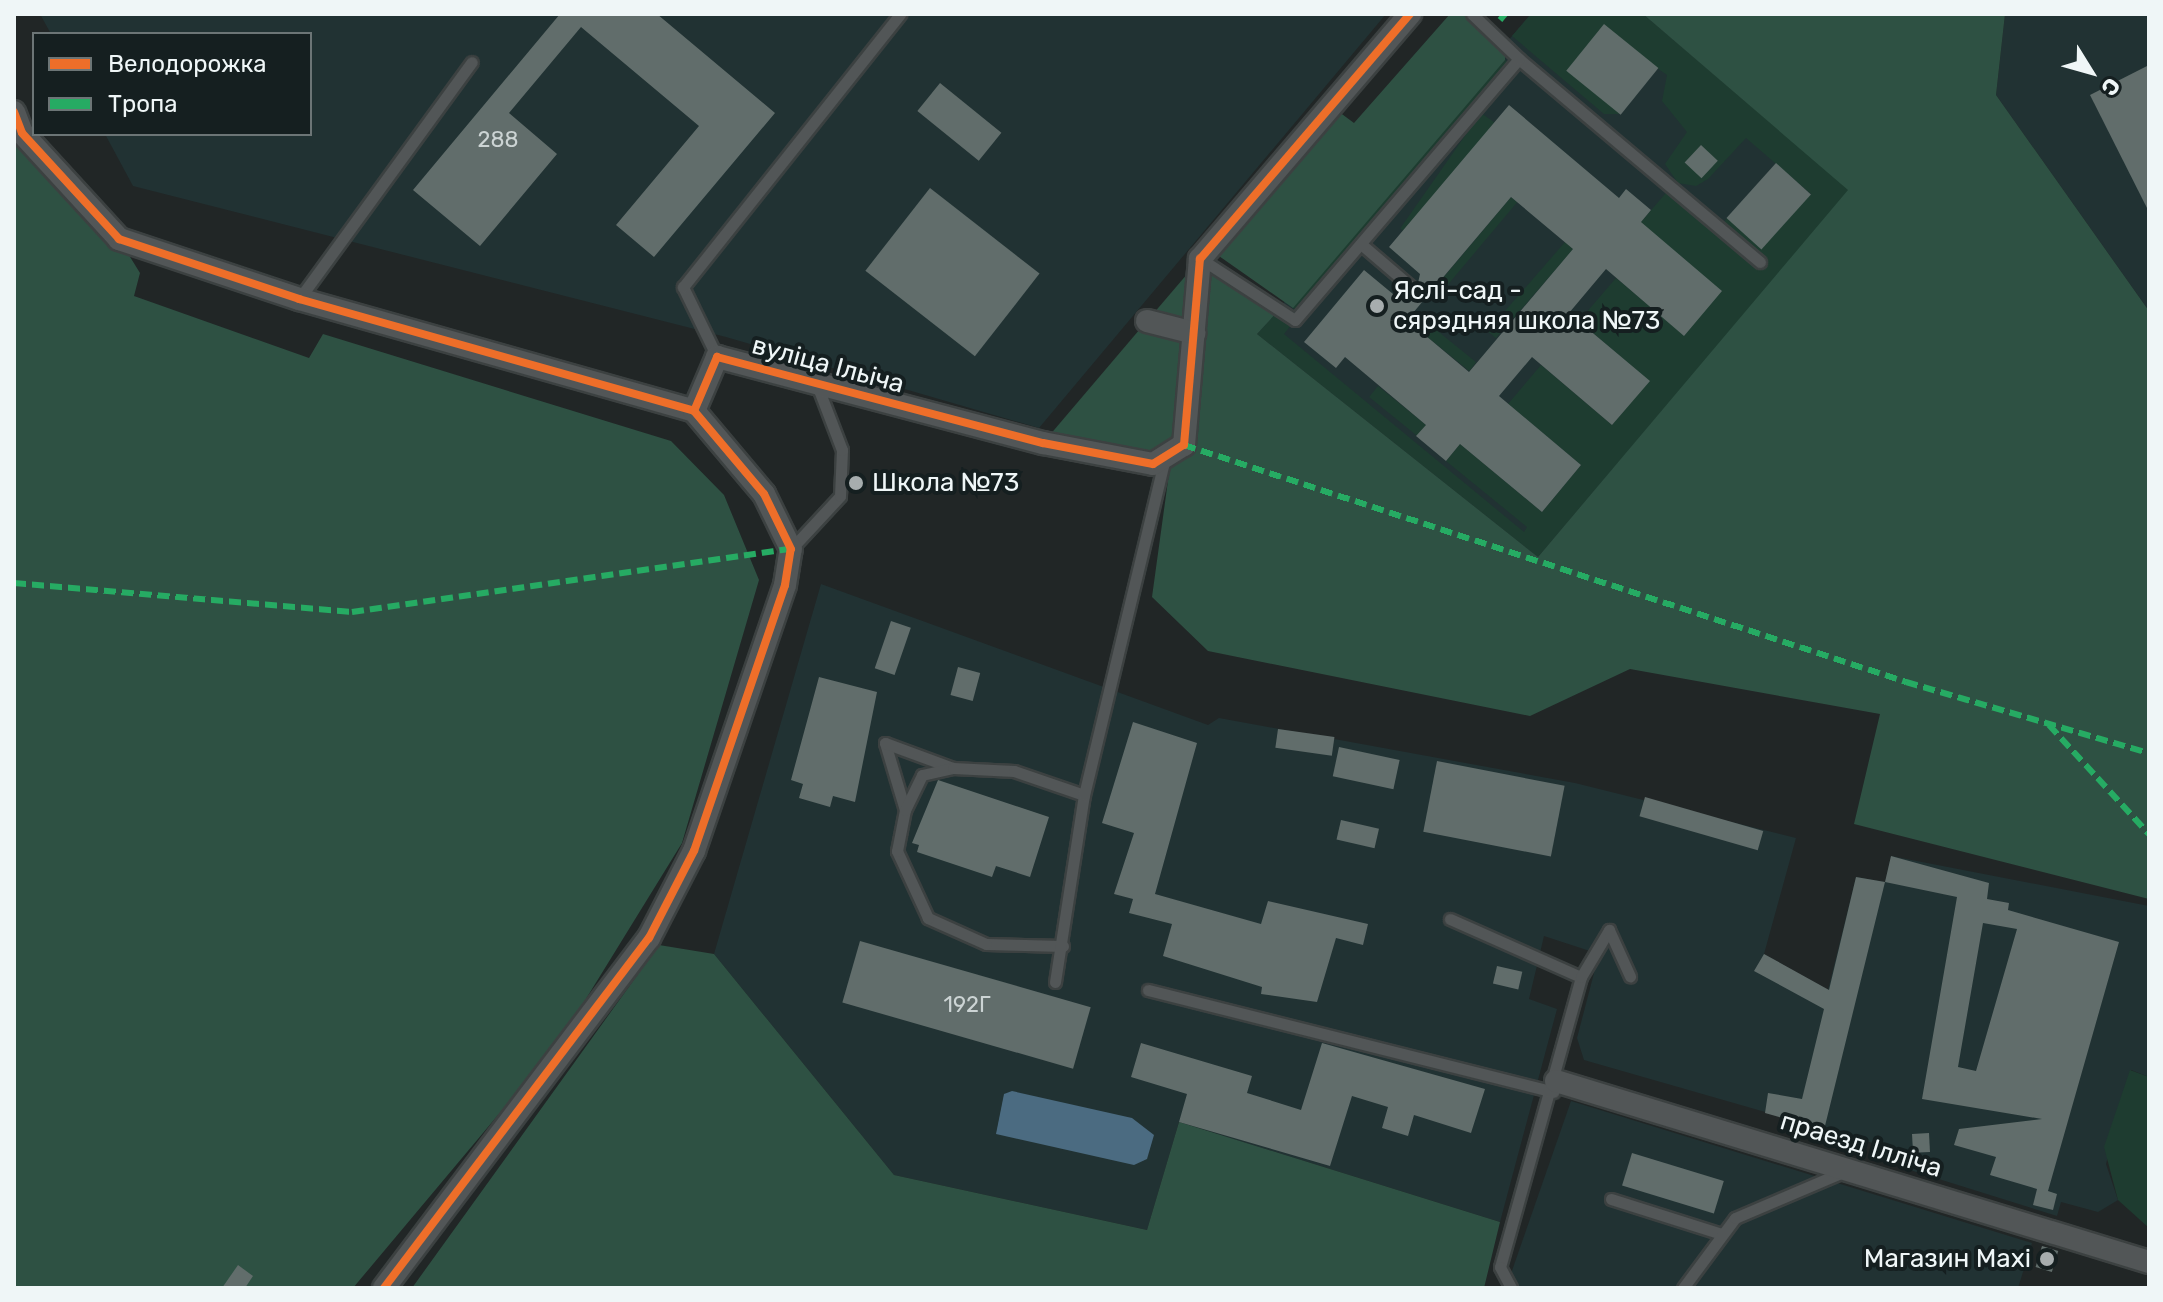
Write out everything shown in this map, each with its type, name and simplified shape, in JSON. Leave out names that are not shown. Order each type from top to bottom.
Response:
[{"type":"street","points":[[1164,461],[1184,445],[1200,259],[1410,14]]},
{"type":"street","points":[[14,112],[22,133],[119,239],[299,299],[694,411],[757,483],[791,549],[785,585],[694,851],[649,938],[384,1288]]},
{"type":"street","points":[[1147,321],[1194,333]]},
{"type":"street","name":"вуліца Ільіча","points":[[694,411],[717,357],[1043,443],[1164,461]]},
{"type":"street","name":"праезд Ілліча","points":[[1555,1086],[1847,1170],[2149,1262]]},
{"type":"lane","points":[[717,357],[683,287],[900,14]]},
{"type":"lane","points":[[1472,14],[1519,59],[1760,262]]},
{"type":"lane","points":[[1200,259],[1295,320],[1519,59]]},
{"type":"lane","points":[[299,299],[472,62]]},
{"type":"lane","points":[[1361,244],[1410,286]]},
{"type":"lane","points":[[791,549],[840,496],[842,450],[816,384]]},
{"type":"lane","points":[[1055,982],[1084,795],[1164,461]]},
{"type":"lane","points":[[905,810],[885,743],[953,768]]},
{"type":"lane","points":[[1063,946],[986,944],[928,918],[897,851],[905,810],[922,775],[953,768],[1014,771],[1084,795]]},
{"type":"lane","points":[[1450,919],[1581,977]]},
{"type":"lane","points":[[1511,1288],[1500,1267],[1555,1086],[1581,977],[1609,930],[1630,976]]},
{"type":"lane","points":[[1148,990],[1555,1086]]},
{"type":"lane","points":[[1683,1288],[1735,1218],[1847,1170]]},
{"type":"lane","points":[[1611,1199],[1722,1234]]},
{"type":"shaded area","points":[[40,14],[1386,14],[1039,428],[726,337],[133,186],[106,136],[312,136],[312,32],[50,32]]},
{"type":"shaded area","points":[[1531,14],[1643,14],[1849,190],[1538,557],[1257,334]]},
{"type":"shaded area","points":[[2005,14],[2149,14],[2149,311],[1996,95]]},
{"type":"shaded area","points":[[821,584],[1208,725],[1219,718],[1575,783],[1796,838],[1764,954],[1828,990],[1856,877],[1885,882],[1891,856],[2149,906],[2149,1077],[2131,1070],[2106,1164],[2118,1200],[2098,1212],[2061,1202],[2057,1216],[1894,1165],[1883,1146],[1584,1060],[1577,1038],[1599,954],[1544,936],[1529,999],[1557,1009],[1500,1222],[1179,1122],[1147,1230],[894,1175],[714,954]]},
{"type":"shaded area","points":[[1571,1101],[2032,1243],[2018,1288],[1506,1288]]},
{"type":"green space","points":[[1450,14],[1472,14],[1505,46],[1505,60],[1293,308],[1209,249],[1331,106],[1354,123]]},
{"type":"green space","points":[[1531,14],[1643,14],[1849,190],[1538,557],[1257,334],[1279,310],[1295,320],[1284,334],[1524,532],[1527,527],[1446,461],[1460,444],[1542,512],[1581,465],[1508,404],[1541,365],[1612,425],[1649,381],[1579,321],[1616,278],[1684,335],[1641,222],[1671,187],[1720,228],[1727,218],[1811,194],[1746,138],[1708,179],[1696,186],[1678,183],[1665,164],[1687,132],[1662,101],[1667,75],[1657,68],[1619,114],[1604,114],[1512,36]]},
{"type":"green space","points":[[1643,14],[2005,14],[1996,95],[2149,311],[2149,899],[1854,824],[1880,714],[1630,669],[1530,716],[1208,651],[1152,597],[1170,466],[1209,265],[1279,310],[1257,334],[1538,557],[1848,190]]},
{"type":"green space","points":[[1505,60],[1513,67],[1299,313],[1291,306]]},
{"type":"green space","points":[[1481,113],[1494,122],[1413,238],[1400,229]]},
{"type":"green space","points":[[14,114],[119,239],[140,273],[134,296],[309,358],[323,334],[671,441],[724,495],[759,580],[682,843],[560,1041],[353,1288],[14,1288]]},
{"type":"green space","points":[[1511,197],[1517,202],[1443,291],[1436,286]]},
{"type":"green space","points":[[1565,242],[1573,249],[1496,338],[1488,331]]},
{"type":"green space","points":[[1200,259],[1189,323],[1147,321]]},
{"type":"green space","points":[[1414,312],[1476,362],[1469,371],[1407,321]]},
{"type":"green space","points":[[1140,329],[1193,343],[1184,445],[1164,461],[1043,443]]},
{"type":"green space","points":[[1378,386],[1426,425],[1417,436],[1369,397]]},
{"type":"green space","points":[[659,945],[714,954],[894,1175],[1147,1230],[1179,1122],[1500,1222],[1484,1288],[412,1288]]},
{"type":"green space","points":[[2130,1070],[2149,1077],[2149,1228],[2118,1200],[2104,1147]]},
{"type":"water","points":[[1012,1091],[1132,1118],[1154,1135],[1147,1159],[1134,1165],[996,1134],[1004,1094]]},
{"type":"building","points":[[560,14],[657,14],[775,113],[654,257],[616,225],[699,126],[581,27],[509,113],[557,154],[480,246],[413,190]]},
{"type":"building","points":[[1604,24],[1658,68],[1621,115],[1566,71]]},
{"type":"building","points":[[2149,65],[2149,212],[2090,95]]},
{"type":"building","points":[[940,83],[1001,133],[979,161],[917,111]]},
{"type":"building","name":"Яслі-сад - сярэдняя школа №73","points":[[1509,105],[1619,198],[1626,189],[1651,210],[1641,222],[1722,291],[1684,336],[1606,269],[1569,313],[1650,381],[1612,425],[1532,357],[1499,396],[1581,465],[1542,512],[1460,444],[1446,461],[1416,436],[1426,425],[1345,357],[1336,368],[1304,342],[1364,270],[1399,299],[1416,292],[1420,274],[1389,247]],"holes":[[[1511,197],[1573,249],[1469,372],[1407,320]]]},
{"type":"building","points":[[1701,145],[1718,161],[1701,178],[1685,163]]},
{"type":"building","points":[[1776,163],[1811,194],[1761,249],[1726,218]]},
{"type":"building","points":[[930,188],[1040,274],[975,356],[865,271]]},
{"type":"building","points":[[891,621],[911,628],[895,675],[875,668]]},
{"type":"building","points":[[958,667],[980,673],[973,701],[950,695]]},
{"type":"building","points":[[819,677],[877,692],[855,802],[833,796],[830,807],[799,798],[803,784],[791,780]]},
{"type":"building","points":[[1133,722],[1197,743],[1155,894],[1261,924],[1268,901],[1368,924],[1363,945],[1336,938],[1317,1002],[1261,994],[1262,987],[1163,956],[1172,924],[1129,913],[1133,899],[1114,894],[1134,833],[1102,823]]},
{"type":"building","points":[[1278,729],[1334,737],[1332,756],[1275,748]]},
{"type":"building","points":[[1339,747],[1400,760],[1393,789],[1333,776]]},
{"type":"building","points":[[1437,761],[1565,786],[1551,856],[1423,832]]},
{"type":"building","points":[[938,780],[1049,817],[1030,877],[996,866],[992,877],[917,852],[919,845],[912,843]]},
{"type":"building","points":[[1645,797],[1763,831],[1758,850],[1639,816]]},
{"type":"building","points":[[1341,820],[1379,829],[1375,848],[1337,839]]},
{"type":"building","points":[[1891,856],[1989,883],[1987,899],[2009,903],[2008,910],[2119,942],[2048,1191],[2057,1194],[2053,1210],[2033,1205],[2037,1189],[1990,1175],[1996,1157],[1954,1145],[1959,1129],[2042,1119],[1922,1099],[1957,897],[1885,882]],"holes":[[[1983,923],[2017,929],[1976,1071],[1958,1067]]]},
{"type":"building","points":[[1856,877],[1885,882],[1824,1130],[1765,1113],[1768,1093],[1802,1099],[1824,1009],[1754,971],[1764,954],[1829,990]]},
{"type":"building","points":[[860,941],[1091,1007],[1073,1069],[842,1003]]},
{"type":"building","points":[[1497,966],[1522,972],[1518,989],[1493,984]]},
{"type":"building","points":[[1141,1043],[1252,1076],[1247,1093],[1301,1110],[1322,1043],[1485,1089],[1471,1133],[1414,1115],[1408,1136],[1382,1128],[1388,1107],[1352,1096],[1330,1166],[1179,1122],[1187,1094],[1131,1077]]},
{"type":"building","points":[[1929,1133],[1930,1152],[1913,1153],[1912,1134]]},
{"type":"building","points":[[1632,1153],[1724,1181],[1714,1214],[1622,1186]]},
{"type":"building","name":"Магазин Maxi","points":[[2042,1246],[2058,1251],[2052,1272],[2036,1267]]},
{"type":"building","points":[[238,1265],[253,1276],[245,1288],[222,1288]]},
{"type":"marked path","points":[[1500,20],[1505,14]]},
{"type":"marked path","points":[[1184,445],[1906,682],[2149,753]]},
{"type":"marked path","points":[[14,583],[352,612],[791,549]]},
{"type":"marked path","points":[[2049,725],[2149,834]]},
{"type":"cycle path","points":[[14,112],[22,133],[119,239],[299,299],[694,411],[717,357],[1043,443],[1153,464],[1184,445],[1200,259],[1410,14]]},
{"type":"cycle path","points":[[384,1288],[649,938],[694,851],[785,585],[791,549],[764,494],[694,411]]},
{"type":"place","name":"Яслі-сад - сярэдняя школа №73","points":[[1377,306]]},
{"type":"place","name":"Школа №73","points":[[856,483]]},
{"type":"place","name":"Магазин Maxi","points":[[2047,1259]]}]
